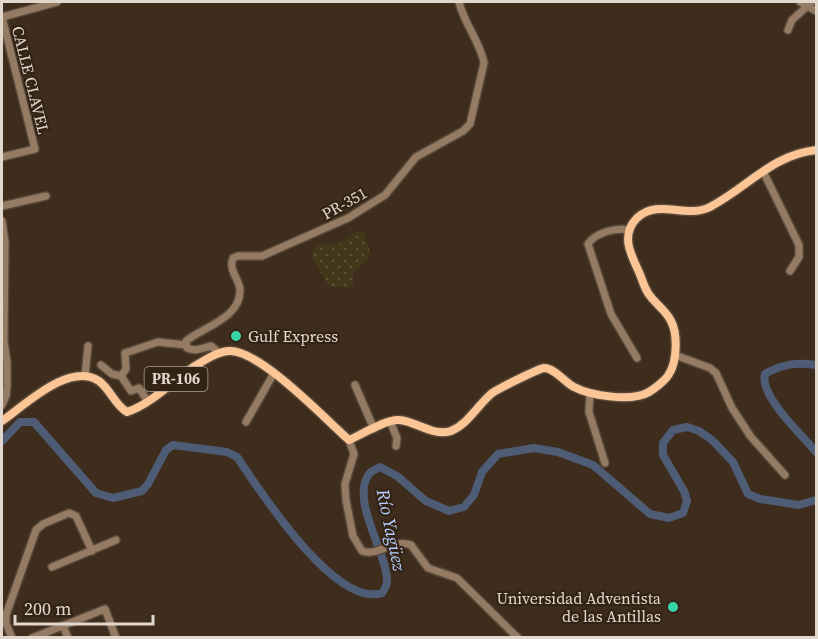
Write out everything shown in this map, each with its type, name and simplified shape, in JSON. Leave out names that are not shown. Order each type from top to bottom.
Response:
[{"type":"main road","points":[[349,440],[390,421],[399,420],[438,432],[451,431],[466,421],[492,392],[543,368],[552,370],[572,386],[590,393],[633,398],[649,392],[669,374],[675,355],[674,331],[671,320],[648,294],[628,246],[629,230],[636,219],[648,210],[657,208],[692,211],[707,208],[733,194],[763,171],[789,156],[816,150]]},
{"type":"main road","name":"PR-106","points":[[85,376],[99,381],[123,410],[128,412],[219,353],[242,352],[274,373],[349,440]]},
{"type":"main road","points":[[2,421],[60,380],[72,376],[85,376]]},
{"type":"street","points":[[2,17],[57,2]]},
{"type":"street","name":"PR-351","points":[[186,345],[189,339],[233,311],[240,291],[231,267],[233,258],[262,256],[348,218],[385,195],[416,158],[470,124],[484,63],[482,53],[466,23],[459,2]]},
{"type":"street","points":[[800,2],[810,4],[816,11]]},
{"type":"street","points":[[788,30],[792,20],[810,4]]},
{"type":"street","name":"CALLE CLAVEL","points":[[2,17],[35,149],[2,157]]},
{"type":"street","points":[[763,171],[800,245],[799,257],[790,271]]},
{"type":"street","points":[[2,206],[46,196]]},
{"type":"street","points":[[2,221],[5,242],[3,314],[7,362],[6,396],[2,405]]},
{"type":"street","points":[[629,230],[621,228],[612,231],[592,239],[588,244],[611,314],[637,358]]},
{"type":"street","points":[[121,376],[126,369],[125,353],[158,342],[186,345],[194,350],[211,346],[219,353]]},
{"type":"street","points":[[85,376],[88,346]]},
{"type":"street","points":[[675,355],[710,368],[716,373],[738,418],[751,437],[785,475]]},
{"type":"street","points":[[101,365],[112,374],[121,376],[131,391],[139,388],[147,400]]},
{"type":"street","points":[[246,422],[274,373]]},
{"type":"street","points":[[355,385],[374,429]]},
{"type":"street","points":[[590,393],[589,412],[605,463]]},
{"type":"street","points":[[390,421],[397,438],[396,446]]},
{"type":"street","points":[[349,440],[354,454],[345,484],[346,500],[353,536],[358,547],[370,553],[401,543],[411,544],[428,568],[457,578],[518,638]]},
{"type":"street","points":[[12,638],[6,623],[6,615],[36,530],[43,524],[69,513],[76,516],[92,551]]},
{"type":"street","points":[[52,567],[116,540]]},
{"type":"street","points":[[32,638],[105,609],[116,638]]},
{"type":"street","points":[[63,626],[68,638]]},
{"type":"sand","points":[[356,232],[364,232],[371,256],[353,273],[353,288],[329,286],[310,254],[320,243],[336,245]]},
{"type":"waterway","name":"Río Yagüez","points":[[816,365],[784,366],[765,374],[768,393],[775,404],[816,452]]},
{"type":"waterway","name":"Río Yagüez","points":[[2,441],[20,422],[34,422],[96,493],[113,498],[142,491],[166,450],[173,445],[227,452],[237,457],[281,519],[322,566],[343,583],[363,593],[382,593],[387,582],[364,498],[364,485],[369,474],[380,467],[397,476],[426,501],[449,511],[464,507],[474,495],[482,472],[498,454],[534,448],[558,452],[593,465],[650,514],[669,518],[683,513],[687,501],[684,491],[663,455],[663,443],[673,430],[687,427],[699,431],[712,440],[733,462],[748,494],[760,499],[799,505],[816,500]]},
{"type":"place","name":"Gulf Express","points":[[236,336]]},
{"type":"place","name":"Universidad Adventista de las Antillas","points":[[673,607]]}]
